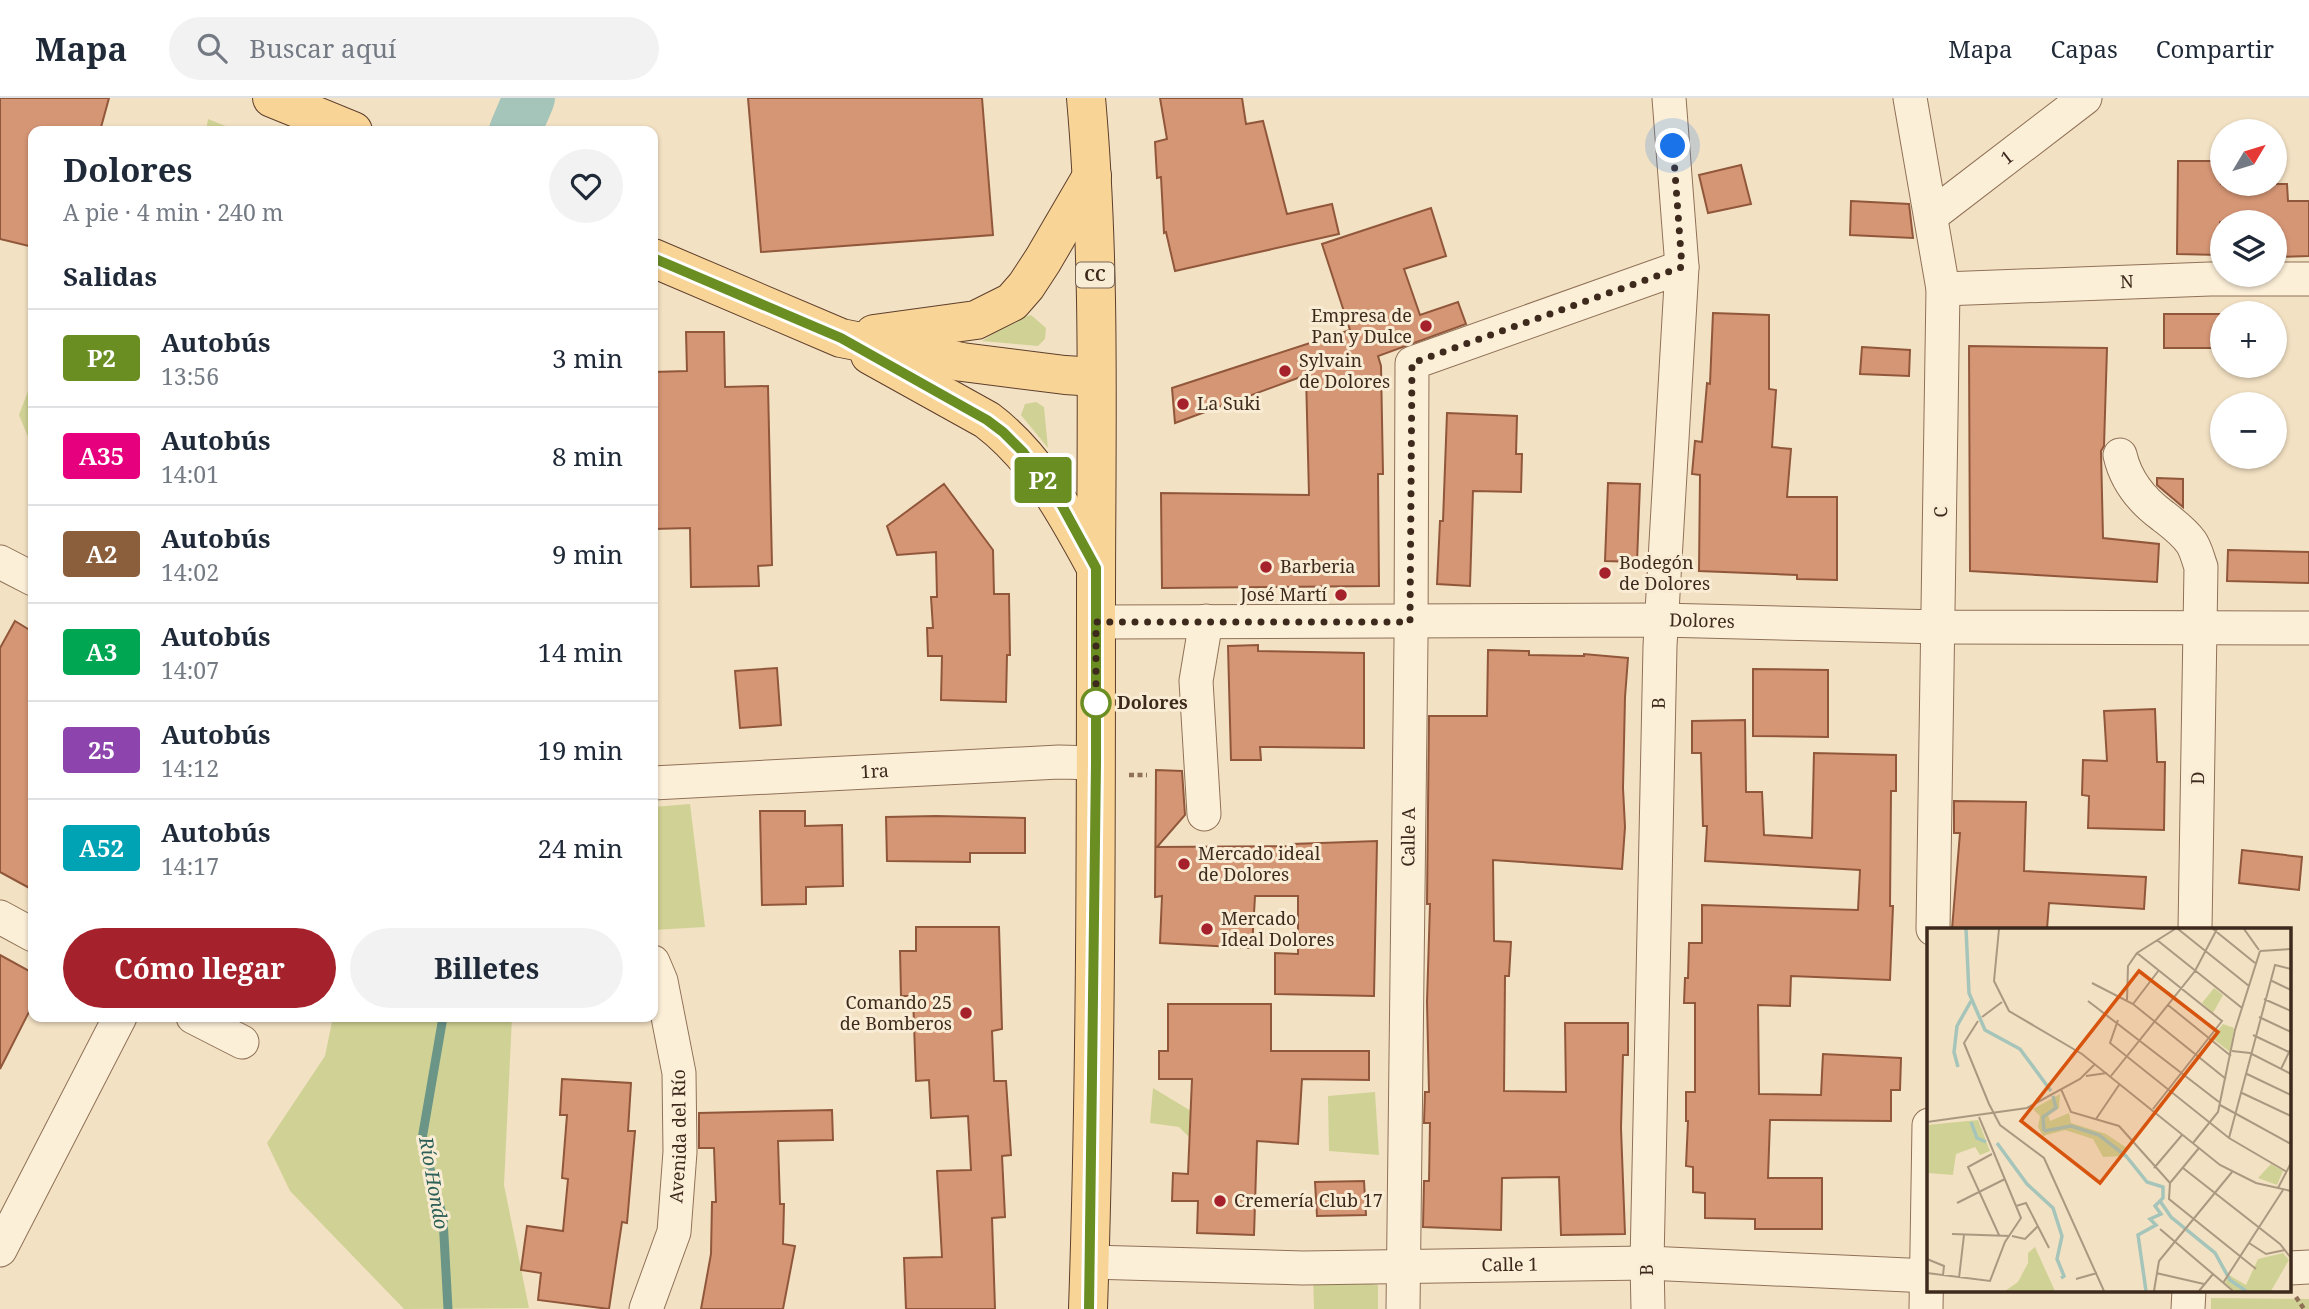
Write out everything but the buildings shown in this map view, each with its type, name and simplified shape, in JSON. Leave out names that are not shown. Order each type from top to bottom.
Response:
[{"type":"main road","points":[[272,98],[341,126]]},
{"type":"main road","name":"CC","points":[[1086,98],[1093,174],[1096,377],[1096,763],[1088,1309]]},
{"type":"main road","points":[[841,338],[976,320],[1012,302],[1038,268],[1093,174]]},
{"type":"main road","points":[[658,260],[841,338],[987,420],[1023,452],[1060,502],[1096,568]]},
{"type":"main road","points":[[841,338],[962,362],[1096,377]]},
{"type":"street","name":"B","points":[[1648,1309],[1661,620],[1682,267],[1669,98]]},
{"type":"street","name":"C","points":[[1910,98],[1943,289],[1940,627],[1933,928]]},
{"type":"street","name":"1","points":[[1931,216],[2085,98]]},
{"type":"street","name":"Calle A","points":[[1403,1309],[1412,363],[1682,267]]},
{"type":"street","name":"N","points":[[1943,289],[2210,279],[2309,279]]},
{"type":"street","name":"D","points":[[2120,455],[2124,473],[2136,492],[2181,530],[2192,544],[2201,567],[2196,928]]},
{"type":"street","points":[[0,562],[28,576]]},
{"type":"street","name":"Dolores","points":[[1096,622],[1661,620],[1940,627],[2309,628]]},
{"type":"street","points":[[1204,814],[1196,681],[1206,621]]},
{"type":"street","name":"1ra","points":[[658,783],[1059,762],[1096,763]]},
{"type":"street","points":[[0,917],[28,931]]},
{"type":"street","name":"Avenida del Río","points":[[646,1309],[674,1232],[680,1152],[679,1073],[662,981],[658,972]]},
{"type":"street","points":[[0,1250],[117,1022]]},
{"type":"street","points":[[203,1022],[242,1042]]},
{"type":"street","name":"Calle 1","points":[[1090,1262],[1303,1268],[1647,1263],[1927,1276]]},
{"type":"green space","points":[[208,119],[226,126],[207,126]]},
{"type":"green space","points":[[1031,315],[1046,328],[1045,339],[1038,346],[982,341],[1017,319]]},
{"type":"green space","points":[[28,391],[28,437],[19,415]]},
{"type":"green space","points":[[1036,402],[1044,407],[1048,448],[1021,415],[1025,404]]},
{"type":"green space","points":[[690,804],[705,927],[658,930],[658,807]]},
{"type":"green space","points":[[332,1022],[512,1022],[504,1185],[529,1308],[404,1309],[290,1191],[267,1143],[325,1056]]},
{"type":"green space","points":[[1153,1088],[1191,1111],[1189,1137],[1179,1127],[1150,1123]]},
{"type":"green space","points":[[1375,1092],[1379,1155],[1329,1151],[1328,1096]]},
{"type":"green space","points":[[1313,1275],[1378,1285],[1378,1309],[1314,1309]]},
{"type":"green space","points":[[2211,1298],[2309,1299],[2309,1309],[2211,1309]]},
{"type":"waterway","name":"Río Hondo","points":[[517,126],[529,98]]},
{"type":"waterway","name":"Río Hondo","points":[[442,1022],[422,1139],[443,1218],[448,1309]]},
{"type":"bus line","name":"P2","points":[[658,260],[841,338],[987,420],[1023,452],[1060,502],[1096,568],[1089,1309]]},
{"type":"place","name":"Empresa de Pan y Dulce","points":[[1426,326]]},
{"type":"place","name":"Sylvain de Dolores","points":[[1285,371]]},
{"type":"place","name":"La Suki","points":[[1183,404]]},
{"type":"place","name":"Barberia","points":[[1266,567]]},
{"type":"place","name":"Bodegón de Dolores","points":[[1605,573]]},
{"type":"place","name":"José Martí","points":[[1341,595]]},
{"type":"place","name":"Dolores","points":[[1096,703]]},
{"type":"place","name":"Mercado ideal de Dolores","points":[[1184,864]]},
{"type":"place","name":"Mercado Ideal Dolores","points":[[1207,929]]},
{"type":"place","name":"Comando 25 de Bomberos","points":[[966,1013]]},
{"type":"place","name":"Cremería Club 17","points":[[1220,1201]]},
{"type":"route","points":[[1096,703],[1096,706],[1096,622],[1410,622],[1412,363],[1682,267],[1673,146]]}]
